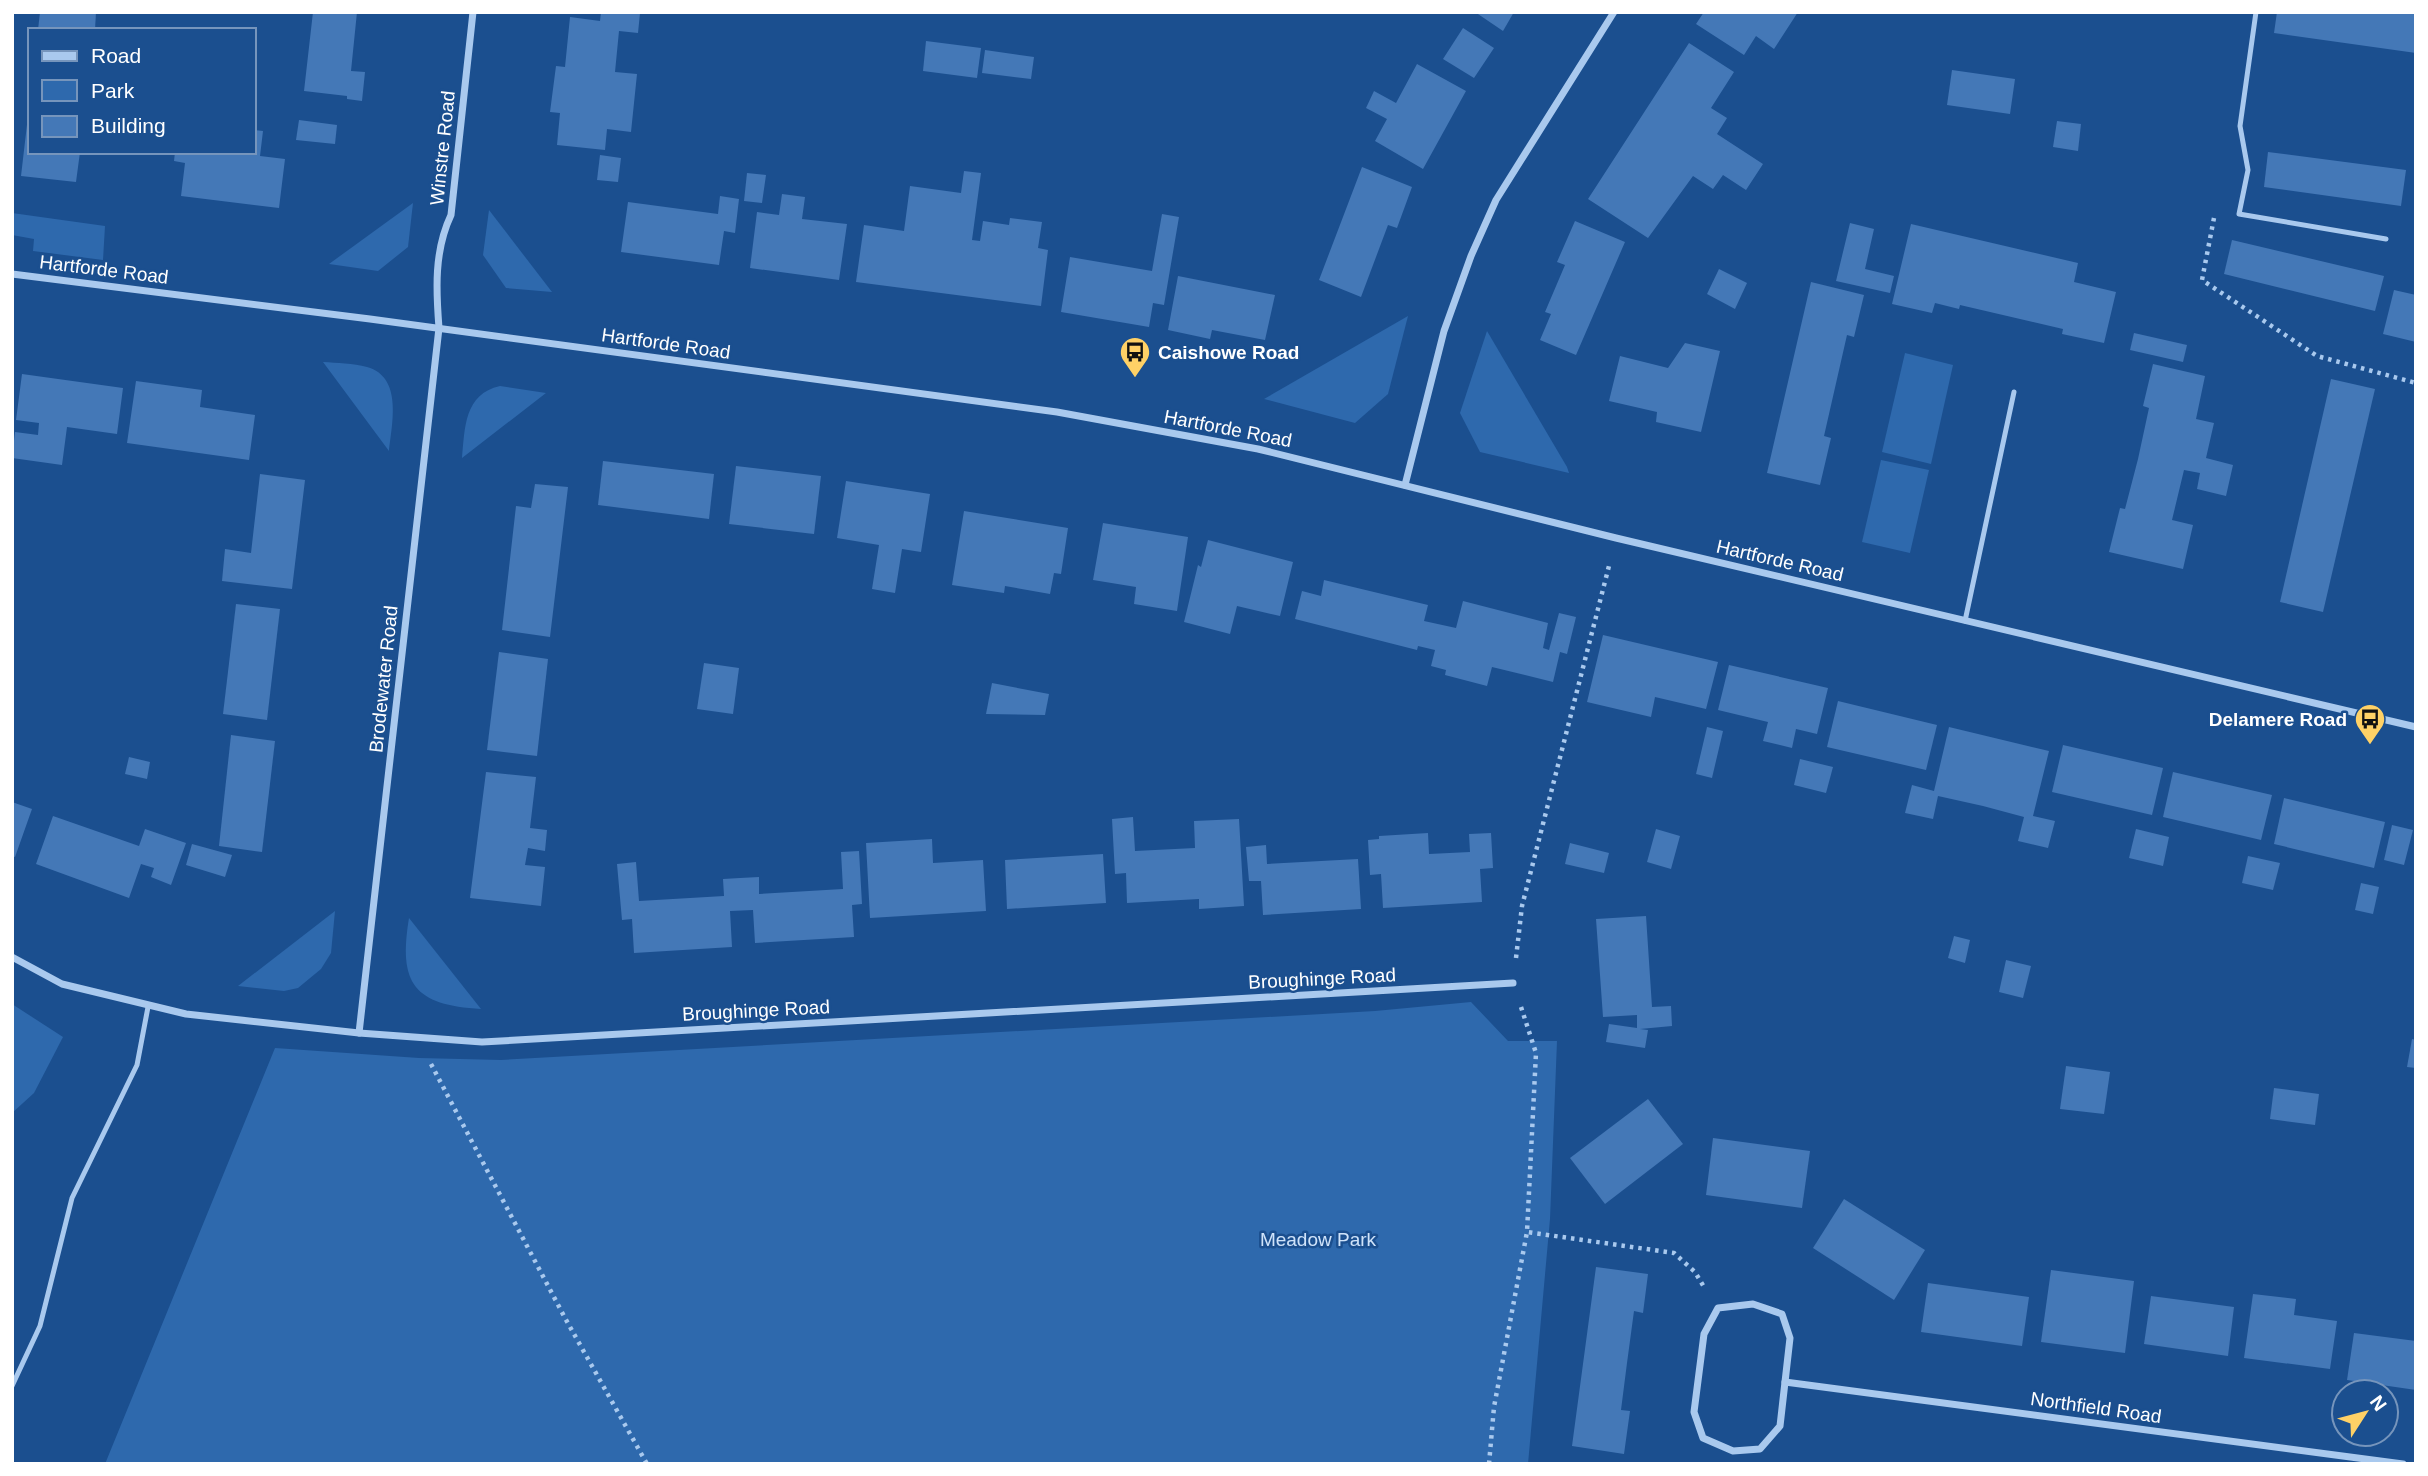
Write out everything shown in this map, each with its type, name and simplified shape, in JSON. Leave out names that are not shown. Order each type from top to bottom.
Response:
[{"type":"street","name":"Winstre Road","points":[[439,328],[436,285],[441,236],[451,215],[474,12]]},
{"type":"street","points":[[1405,485],[1444,331],[1471,256],[1496,200],[1614,12]]},
{"type":"street","name":"Hartforde Road","points":[[12,274],[439,328],[1056,412],[1258,449],[1616,538],[2416,727]]},
{"type":"street","name":"Brodewater Road","points":[[359,1033],[439,328]]},
{"type":"street","name":"Broughinge Road","points":[[12,957],[62,984],[148,1007],[359,1033],[482,1042],[1513,983]]},
{"type":"street","points":[[1753,1304],[1782,1314],[1790,1338],[1785,1382],[1780,1426],[1760,1449],[1733,1451],[1703,1438],[1694,1412],[1704,1334],[1718,1308],[1753,1304]]},
{"type":"street","name":"Northfield Road","points":[[1785,1382],[2403,1464]]},
{"type":"lane","points":[[2256,12],[2240,126],[2248,170],[2239,214],[2386,239]]},
{"type":"lane","points":[[1965,621],[2014,393]]},
{"type":"lane","points":[[12,1386],[40,1326],[72,1198],[137,1065],[148,1007]]},
{"type":"path","points":[[2214,214],[2202,280],[2317,356],[2416,383]]},
{"type":"path","points":[[1489,1464],[1494,1407],[1527,1232],[1536,1052],[1513,983],[1522,906],[1616,538]]},
{"type":"path","points":[[422,1038],[433,1069],[458,1117],[647,1464]]},
{"type":"path","points":[[1527,1232],[1674,1253],[1695,1272],[1718,1308]]},
{"type":"green space","points":[[413,203],[408,247],[378,271],[329,264]]},
{"type":"green space","points":[[489,210],[552,292],[506,288],[483,255]]},
{"type":"green space","points":[[12,213],[105,226],[103,260],[33,251],[34,239],[12,235]]},
{"type":"green space","points":[[1408,316],[1388,394],[1355,423],[1264,399]]},
{"type":"green space","points":[[1487,331],[1569,473],[1480,452],[1460,413]]},
{"type":"green space","points":[[1905,353],[1953,365],[1931,464],[1882,452]]},
{"type":"green space","points":[[323,362],[367,367],[378,372],[386,381],[393,403],[389,451]]},
{"type":"green space","points":[[500,386],[546,393],[462,458],[466,424],[473,404],[488,390]]},
{"type":"green space","points":[[1881,460],[1929,470],[1910,553],[1862,542]]},
{"type":"green space","points":[[335,911],[331,953],[321,969],[298,988],[284,991],[238,986]]},
{"type":"green space","points":[[409,918],[481,1009],[440,1002],[426,996],[416,987],[409,975],[406,960]]},
{"type":"green space","name":"Meadow Park","points":[[1471,1002],[1508,1041],[1557,1041],[1550,1219],[1528,1464],[105,1464],[275,1048],[419,1058],[501,1060],[1375,1011]]},
{"type":"green space","points":[[12,1004],[63,1037],[34,1093],[12,1113]]},
{"type":"building","points":[[40,12],[96,12],[95,28],[38,28]]},
{"type":"building","points":[[313,12],[357,12],[351,71],[365,72],[362,101],[347,99],[347,96],[304,91]]},
{"type":"building","points":[[601,12],[640,13],[638,33],[619,31],[615,72],[637,74],[631,132],[607,129],[605,150],[557,145],[560,113],[550,112],[556,66],[565,67],[570,17],[600,21]]},
{"type":"building","points":[[1475,12],[1514,12],[1503,31]]},
{"type":"building","points":[[1704,12],[1798,12],[1774,49],[1756,36],[1744,55],[1696,24]]},
{"type":"building","points":[[2277,12],[2416,12],[2416,53],[2274,33]]},
{"type":"building","points":[[1463,28],[1494,48],[1474,78],[1443,59]]},
{"type":"building","points":[[926,41],[981,48],[977,78],[923,71]]},
{"type":"building","points":[[1689,43],[1734,72],[1711,108],[1727,118],[1717,134],[1763,164],[1746,190],[1723,175],[1713,189],[1693,176],[1648,238],[1588,199]]},
{"type":"building","points":[[985,50],[1034,57],[1031,79],[982,73]]},
{"type":"building","points":[[1417,64],[1466,91],[1423,169],[1375,141],[1387,119],[1366,108],[1374,91],[1396,103]]},
{"type":"building","points":[[1952,70],[2015,79],[2010,114],[1947,105]]},
{"type":"building","points":[[28,116],[28,154],[80,154],[76,182],[21,176]]},
{"type":"building","points":[[299,120],[337,125],[335,144],[296,140]]},
{"type":"building","points":[[2057,121],[2081,124],[2078,151],[2053,147]]},
{"type":"building","points":[[256,130],[263,131],[260,156],[285,159],[279,208],[181,196],[185,163],[174,161],[175,154],[256,154]]},
{"type":"building","points":[[2268,152],[2406,170],[2401,206],[2264,187]]},
{"type":"building","points":[[600,155],[621,158],[618,182],[597,180]]},
{"type":"building","points":[[1362,167],[1412,187],[1397,228],[1388,225],[1361,297],[1319,280]]},
{"type":"building","points":[[964,171],[981,173],[972,240],[980,241],[983,221],[1009,225],[1010,218],[1042,222],[1038,248],[1048,250],[1041,306],[856,282],[864,225],[904,231],[910,186],[961,193]]},
{"type":"building","points":[[747,173],[766,175],[762,203],[744,201]]},
{"type":"building","points":[[782,194],[805,197],[802,219],[847,224],[839,280],[750,268],[757,212],[779,215]]},
{"type":"building","points":[[720,196],[739,199],[735,233],[724,231],[719,265],[621,252],[628,202],[718,214]]},
{"type":"building","points":[[1162,214],[1179,217],[1164,305],[1153,303],[1149,327],[1061,312],[1070,257],[1152,271]]},
{"type":"building","points":[[1575,221],[1625,242],[1576,355],[1540,340],[1551,314],[1545,312],[1565,265],[1557,262]]},
{"type":"building","points":[[1850,223],[1874,229],[1865,269],[1894,276],[1890,293],[1836,281]]},
{"type":"building","points":[[1911,224],[2078,263],[2074,282],[2116,292],[2104,343],[2062,334],[2063,329],[1960,305],[1959,309],[1935,303],[1932,313],[1892,304]]},
{"type":"building","points":[[2232,240],[2384,276],[2375,311],[2224,274]]},
{"type":"building","points":[[1719,269],[1747,283],[1735,309],[1707,294]]},
{"type":"building","points":[[1178,276],[1275,295],[1265,340],[1212,330],[1210,339],[1168,330]]},
{"type":"building","points":[[1811,282],[1864,295],[1854,337],[1847,335],[1824,436],[1831,438],[1820,485],[1767,473]]},
{"type":"building","points":[[2394,290],[2416,295],[2416,342],[2383,334]]},
{"type":"building","points":[[2134,333],[2187,345],[2183,362],[2130,350]]},
{"type":"building","points":[[1685,343],[1720,351],[1701,432],[1656,422],[1657,412],[1609,401],[1620,356],[1668,368]]},
{"type":"building","points":[[2153,364],[2205,376],[2196,419],[2214,423],[2206,458],[2233,465],[2226,496],[2197,489],[2200,473],[2184,470],[2172,520],[2193,525],[2183,569],[2109,552],[2120,508],[2125,509],[2138,459],[2149,408],[2143,406]]},
{"type":"building","points":[[22,374],[123,388],[117,434],[67,427],[62,465],[12,458],[15,432],[38,435],[39,423],[16,420]]},
{"type":"building","points":[[2331,379],[2375,389],[2323,612],[2280,602]]},
{"type":"building","points":[[136,381],[202,390],[200,407],[255,415],[249,460],[127,443]]},
{"type":"building","points":[[603,461],[714,474],[709,519],[598,505]]},
{"type":"building","points":[[736,466],[821,476],[814,534],[729,524]]},
{"type":"building","points":[[260,474],[305,480],[292,589],[222,581],[225,549],[251,553]]},
{"type":"building","points":[[846,481],[930,494],[921,552],[902,549],[895,593],[872,589],[879,545],[837,538]]},
{"type":"building","points":[[535,484],[568,487],[550,637],[502,630],[516,506],[531,508]]},
{"type":"building","points":[[964,511],[1068,528],[1061,574],[1054,573],[1050,594],[1005,586],[1004,593],[952,585]]},
{"type":"building","points":[[1103,523],[1188,537],[1177,611],[1134,604],[1136,587],[1093,580]]},
{"type":"building","points":[[1208,540],[1293,562],[1280,616],[1237,606],[1230,634],[1184,622],[1198,565],[1201,567]]},
{"type":"building","points":[[1324,580],[1428,605],[1424,621],[1456,628],[1463,601],[1548,623],[1543,648],[1549,650],[1559,613],[1576,617],[1567,654],[1560,652],[1553,682],[1492,667],[1487,686],[1445,675],[1446,670],[1431,666],[1435,650],[1418,646],[1417,650],[1295,619],[1302,591],[1321,596]]},
{"type":"building","points":[[236,604],[280,609],[267,720],[223,714]]},
{"type":"building","points":[[1603,635],[1718,662],[1706,709],[1655,697],[1651,717],[1587,702]]},
{"type":"building","points":[[499,652],[548,659],[537,756],[487,750]]},
{"type":"building","points":[[704,663],[739,668],[733,714],[697,709]]},
{"type":"building","points":[[1729,665],[1828,688],[1817,734],[1796,729],[1792,748],[1763,741],[1768,722],[1718,710]]},
{"type":"building","points":[[992,683],[1049,694],[1045,715],[986,714]]},
{"type":"building","points":[[1838,701],[1937,725],[1926,770],[1827,747]]},
{"type":"building","points":[[1707,727],[1723,731],[1712,778],[1696,774]]},
{"type":"building","points":[[1949,727],[2049,751],[2033,816],[2055,821],[2048,848],[2018,841],[2024,817],[1983,806],[1938,796],[1933,819],[1905,813],[1912,785],[1934,791]]},
{"type":"building","points":[[231,735],[275,741],[262,852],[219,846]]},
{"type":"building","points":[[2063,745],[2163,768],[2152,815],[2052,792]]},
{"type":"building","points":[[129,757],[150,762],[147,779],[125,774]]},
{"type":"building","points":[[1800,759],[1833,767],[1826,793],[1794,785]]},
{"type":"building","points":[[486,772],[536,777],[530,828],[547,830],[545,851],[528,848],[525,865],[545,867],[541,906],[470,898]]},
{"type":"building","points":[[2173,772],[2272,795],[2261,840],[2163,817]]},
{"type":"building","points":[[2284,798],[2385,822],[2374,868],[2274,844]]},
{"type":"building","points":[[12,802],[32,809],[15,857],[12,856]]},
{"type":"building","points":[[53,816],[139,846],[145,829],[186,843],[171,885],[151,877],[154,868],[141,864],[129,898],[36,864]]},
{"type":"building","points":[[1133,817],[1135,851],[1195,848],[1194,821],[1239,819],[1244,906],[1199,909],[1199,899],[1127,903],[1126,873],[1115,874],[1112,819]]},
{"type":"building","points":[[2392,825],[2413,830],[2404,865],[2384,860]]},
{"type":"building","points":[[1656,829],[1680,836],[1671,869],[1647,862]]},
{"type":"building","points":[[2136,829],[2169,837],[2163,866],[2129,858]]},
{"type":"building","points":[[1428,833],[1429,854],[1470,852],[1469,834],[1491,833],[1493,868],[1480,869],[1482,902],[1383,908],[1381,874],[1370,875],[1368,840],[1379,839],[1379,836]]},
{"type":"building","points":[[932,839],[933,863],[983,860],[986,911],[870,918],[866,843]]},
{"type":"building","points":[[1570,843],[1609,853],[1604,873],[1565,864]]},
{"type":"building","points":[[192,844],[232,855],[225,877],[186,865]]},
{"type":"building","points":[[1266,845],[1267,864],[1358,859],[1361,909],[1263,915],[1261,881],[1249,881],[1246,847]]},
{"type":"building","points":[[859,851],[862,904],[852,905],[854,937],[755,943],[753,910],[730,911],[732,947],[634,953],[632,919],[622,920],[617,864],[636,862],[639,901],[724,896],[723,879],[759,877],[759,894],[843,889],[841,852]]},
{"type":"building","points":[[1103,854],[1106,903],[1007,909],[1005,860]]},
{"type":"building","points":[[2248,856],[2280,863],[2273,890],[2242,883]]},
{"type":"building","points":[[2361,883],[2379,887],[2373,914],[2355,910]]},
{"type":"building","points":[[1646,916],[1652,1007],[1671,1006],[1672,1026],[1640,1029],[1648,1030],[1645,1048],[1606,1042],[1609,1024],[1637,1028],[1637,1015],[1603,1017],[1596,919]]},
{"type":"building","points":[[1954,936],[1970,940],[1965,963],[1948,958]]},
{"type":"building","points":[[2006,960],[2031,966],[2023,998],[1999,992]]},
{"type":"building","points":[[2412,1039],[2416,1040],[2416,1068],[2407,1067]]},
{"type":"building","points":[[2066,1066],[2110,1072],[2104,1114],[2060,1109]]},
{"type":"building","points":[[2274,1088],[2319,1094],[2315,1125],[2270,1119]]},
{"type":"building","points":[[1648,1099],[1683,1144],[1605,1204],[1570,1158]]},
{"type":"building","points":[[1713,1138],[1810,1151],[1802,1208],[1706,1195]]},
{"type":"building","points":[[1844,1199],[1925,1250],[1894,1300],[1813,1248]]},
{"type":"building","points":[[1596,1267],[1648,1274],[1643,1313],[1634,1311],[1627,1363],[1621,1410],[1630,1411],[1624,1454],[1572,1446]]},
{"type":"building","points":[[2051,1270],[2134,1281],[2125,1353],[2041,1342]]},
{"type":"building","points":[[1928,1283],[2029,1297],[2022,1346],[1921,1332]]},
{"type":"building","points":[[2253,1294],[2296,1299],[2294,1315],[2337,1321],[2330,1369],[2244,1358]]},
{"type":"building","points":[[2151,1296],[2234,1307],[2228,1356],[2144,1344]]},
{"type":"building","points":[[2354,1333],[2416,1341],[2416,1390],[2400,1388],[2400,1378],[2347,1378]]},
{"type":"place","name":"Caishowe Road","points":[[1135,379]]},
{"type":"place","name":"Delamere Road","points":[[2370,746]]}]
